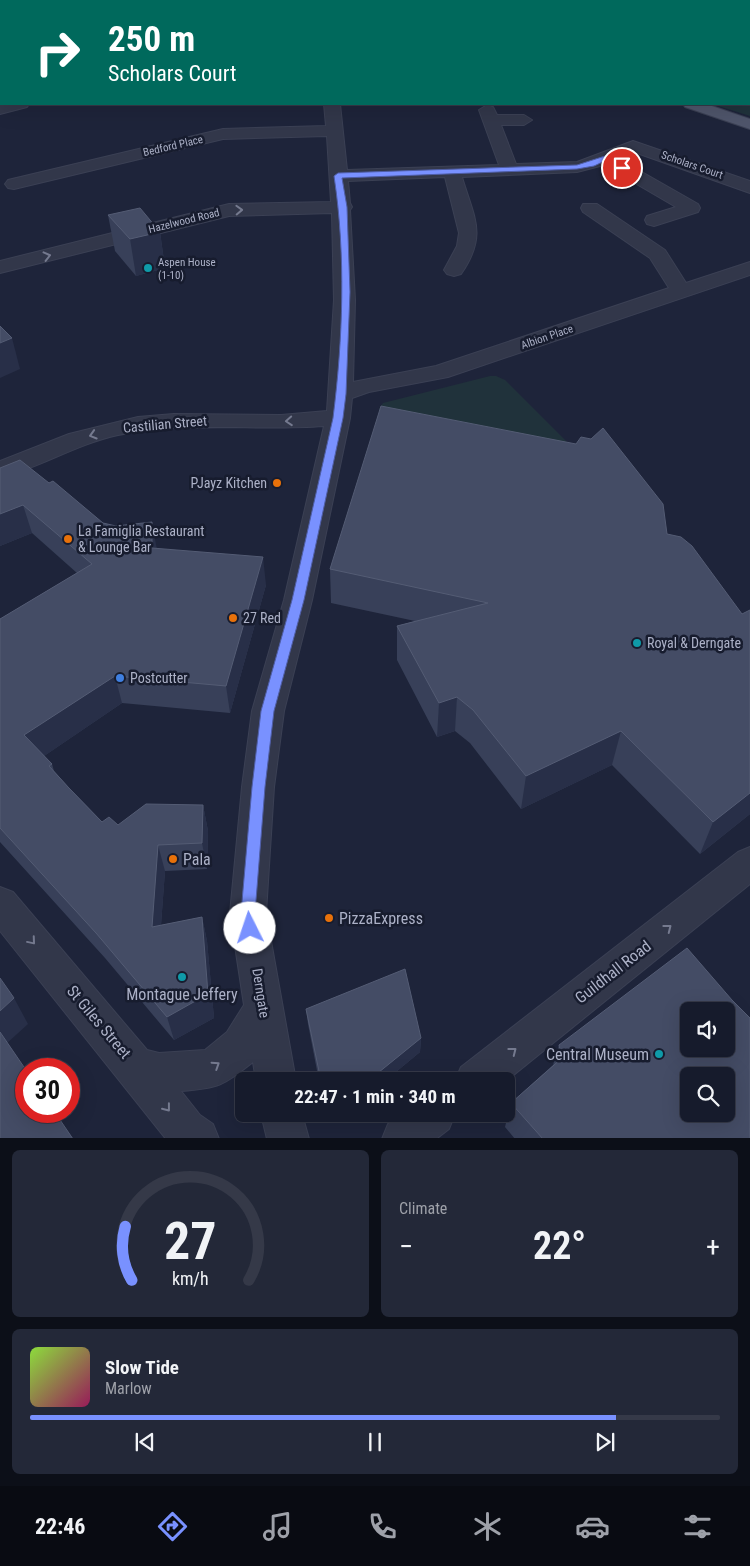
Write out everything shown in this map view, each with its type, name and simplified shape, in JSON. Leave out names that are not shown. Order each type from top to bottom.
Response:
[{"type":"main road","points":[[693,105],[750,124]]},
{"type":"street","points":[[0,109],[17,105]]},
{"type":"street","name":"Derngate","points":[[274,1072],[248,913],[258,787],[268,711],[298,600],[339,406],[346,292],[343,207],[338,176],[332,105]]},
{"type":"street","points":[[509,169],[489,115],[524,120]]},
{"type":"street","name":"Bedford Place","points":[[14,184],[223,134],[334,131]]},
{"type":"street","name":"Scholars Court","points":[[338,176],[577,167],[592,164],[633,146],[730,178],[750,188]]},
{"type":"street","points":[[605,158],[691,208],[654,220]]},
{"type":"street","points":[[452,171],[469,233],[467,246],[454,270]]},
{"type":"street","name":"Hazelwood Road","points":[[0,267],[229,210],[343,207]]},
{"type":"street","points":[[590,208],[658,254],[681,291]]},
{"type":"street","name":"Albion Place","points":[[339,406],[364,386],[440,372],[750,268]]},
{"type":"street","name":"Castilian Street","points":[[0,470],[54,447],[111,429],[158,422],[219,419],[280,422],[339,406]]},
{"type":"street","name":"Guildhall Road","points":[[486,1072],[750,863]]},
{"type":"street","name":"St Giles Street","points":[[0,904],[135,1066],[185,1130],[198,1138]]},
{"type":"street","points":[[135,1066],[159,1073],[212,1069],[241,1046],[263,1010]]},
{"type":"street","points":[[284,1122],[288,1138]]},
{"type":"street","points":[[403,1138],[424,1122]]},
{"type":"shaded area","points":[[715,105],[750,105],[750,116]]},
{"type":"shaded area","points":[[496,376],[505,380],[567,442],[539,472],[380,441],[379,409],[383,403]]},
{"type":"building","points":[[140,208],[160,232],[130,239],[108,215]]},
{"type":"building","points":[[0,326],[12,338],[0,343]]},
{"type":"building","name":"Royal & Derngate","points":[[381,406],[576,444],[581,437],[591,439],[603,428],[663,504],[667,534],[681,537],[692,546],[742,614],[750,610],[750,793],[713,822],[621,731],[526,776],[473,710],[457,697],[439,703],[397,626],[488,603],[330,569]]},
{"type":"building","points":[[20,460],[49,483],[53,481],[103,523],[116,526],[152,522],[152,548],[263,557],[226,686],[115,676],[24,735],[52,764],[49,766],[102,822],[109,817],[118,825],[146,804],[203,805],[202,843],[158,845],[152,927],[202,917],[208,994],[167,1017],[96,933],[0,828],[0,619],[92,564],[23,505],[0,514],[0,468]]},
{"type":"building","name":"Central Museum","points":[[687,948],[734,1002],[680,1002],[680,1057],[735,1057],[735,1003],[750,1018],[750,1138],[542,1138],[515,1108],[515,1099],[562,1058],[559,1045]]},
{"type":"building","points":[[405,969],[421,1038],[379,1072],[319,1072],[306,1009]]},
{"type":"building","points":[[0,978],[14,998],[0,1011]]},
{"type":"building","points":[[0,1032],[18,1058],[15,1058],[15,1123],[62,1123],[72,1138],[0,1138]]},
{"type":"place","name":"Aspen House (1-10)","points":[[148,268]]},
{"type":"place","name":"PJayz Kitchen","points":[[277,483]]},
{"type":"place","name":"La Famiglia Restaurant & Lounge Bar","points":[[68,539]]},
{"type":"place","name":"27 Red","points":[[233,618]]},
{"type":"place","name":"Royal & Derngate","points":[[637,643]]},
{"type":"place","name":"Postcutter","points":[[120,678]]},
{"type":"place","name":"Pala","points":[[173,859]]},
{"type":"place","name":"PizzaExpress","points":[[329,918]]},
{"type":"place","name":"Montague Jeffery","points":[[182,977]]},
{"type":"place","name":"Central Museum","points":[[659,1054]]},
{"type":"route","points":[[250,928],[248,913],[258,787],[268,711],[298,600],[338,418],[341,394],[346,292],[343,207],[338,176],[577,167],[592,164],[605,158],[622,168]]}]
